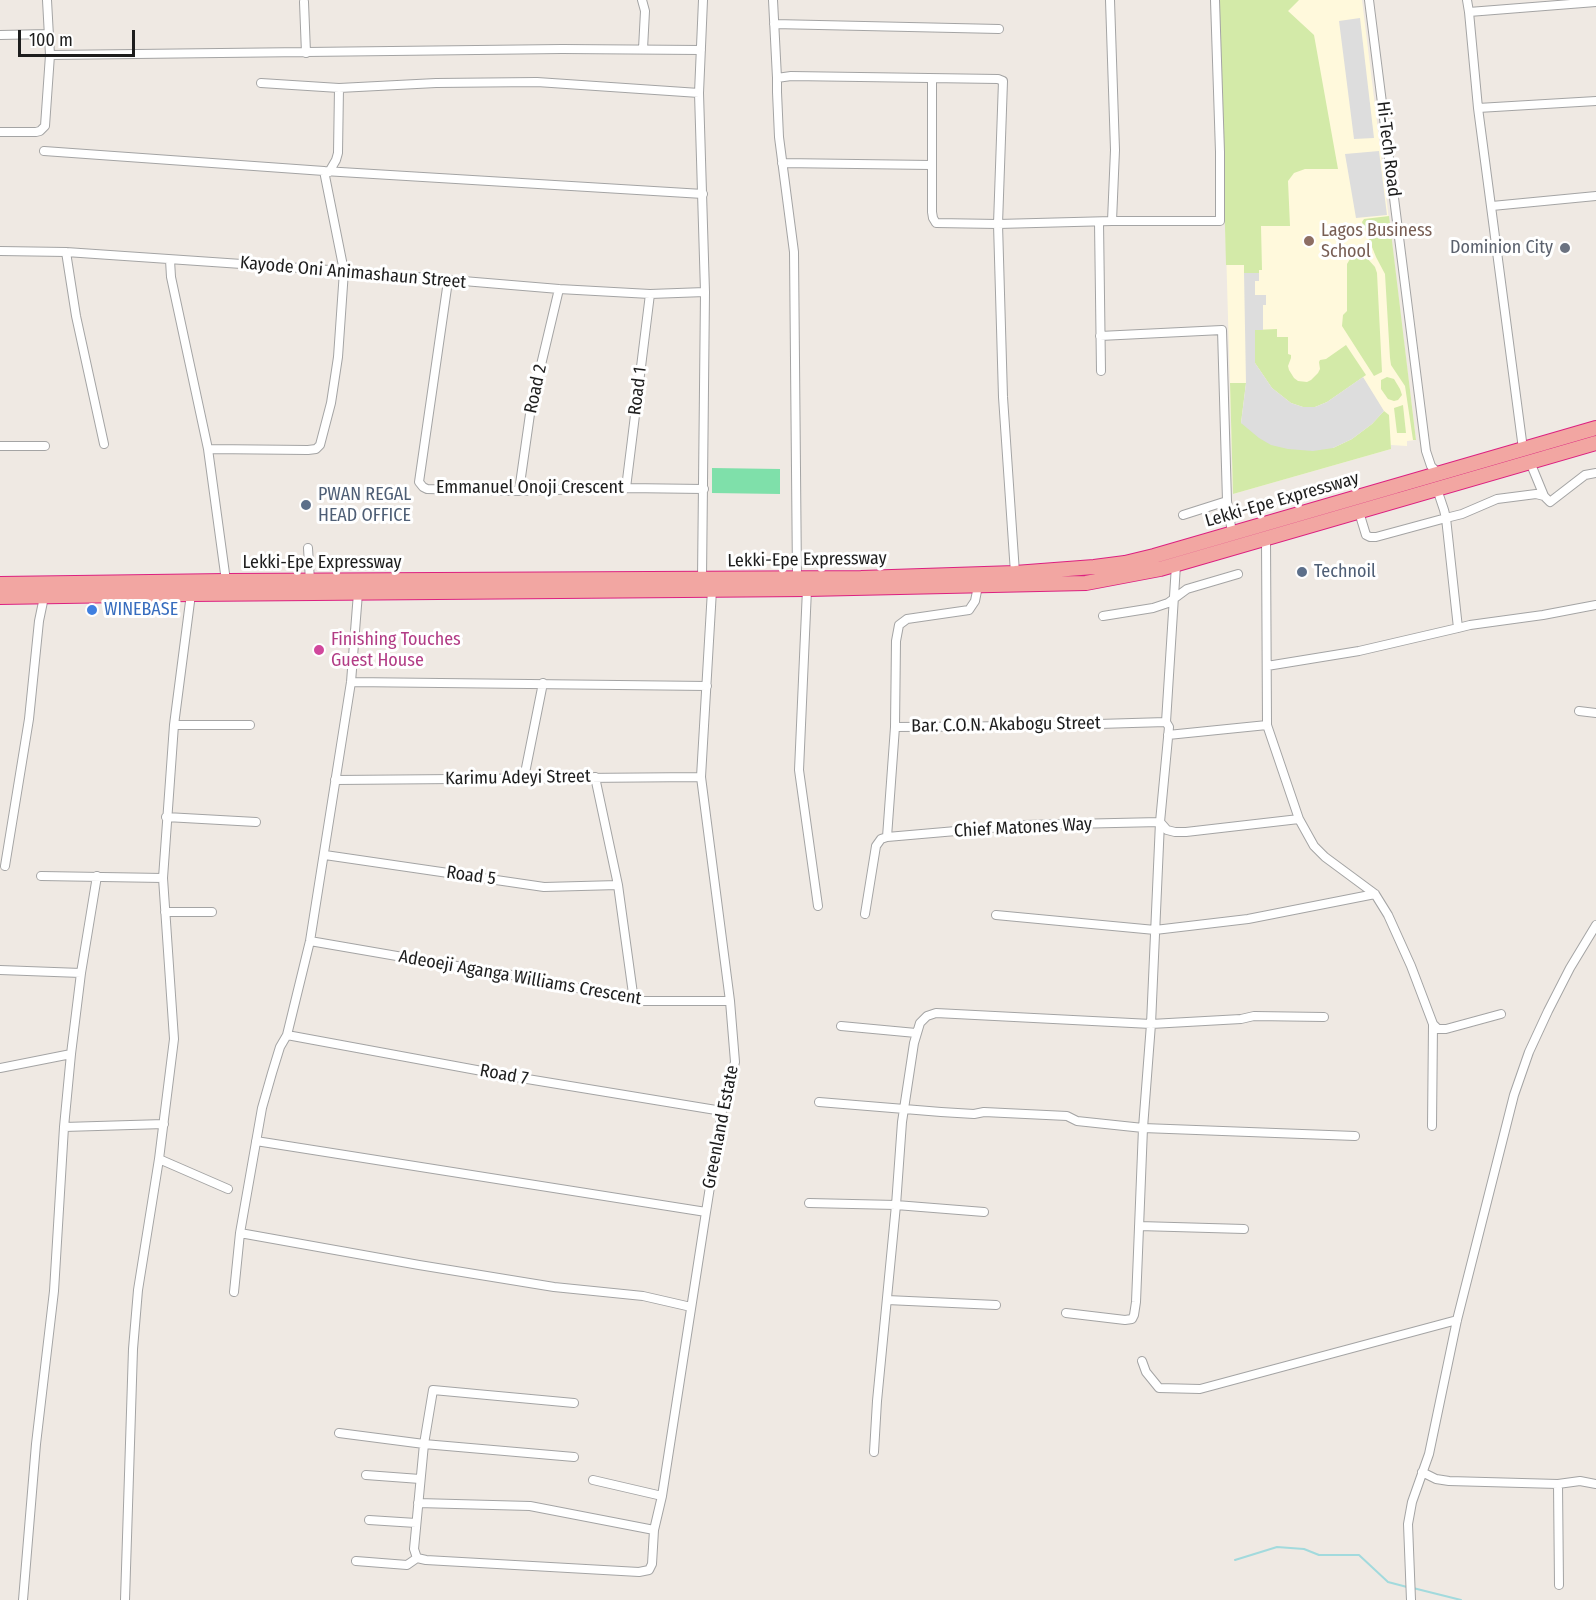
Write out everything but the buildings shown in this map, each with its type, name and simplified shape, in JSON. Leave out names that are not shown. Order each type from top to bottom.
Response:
[{"type":"highway","name":"Lekki-Epe Expressway","points":[[0,597],[358,593],[702,579],[861,578],[1016,573],[1094,567],[1125,563],[1596,428]]},
{"type":"highway","name":"Lekki-Epe Expressway","points":[[0,584],[310,581],[595,585],[712,590],[1086,583],[1136,575],[1176,565],[1596,443]]},
{"type":"street","points":[[0,132],[36,132],[45,126],[50,55],[47,0]]},
{"type":"street","points":[[642,0],[645,12],[643,49]]},
{"type":"street","points":[[702,579],[705,292],[699,93],[703,0]]},
{"type":"street","points":[[773,0],[779,137],[794,252],[797,579]]},
{"type":"street","points":[[1110,0],[1115,150],[1112,221]]},
{"type":"street","points":[[932,79],[932,212],[936,223],[1220,221],[1215,0]]},
{"type":"street","name":"Hi-Tech Road","points":[[1370,0],[1426,451],[1431,466],[1438,473]]},
{"type":"street","points":[[1467,0],[1478,108],[1523,449]]},
{"type":"street","points":[[303,2],[306,52]]},
{"type":"street","points":[[1469,12],[1596,2]]},
{"type":"street","points":[[774,24],[999,29]]},
{"type":"street","points":[[0,35],[49,34]]},
{"type":"street","points":[[50,55],[701,50]]},
{"type":"street","points":[[777,78],[825,76],[998,79],[1003,81],[998,224],[1004,397],[1016,573]]},
{"type":"street","points":[[261,84],[339,88],[436,83],[537,82],[699,93]]},
{"type":"street","points":[[208,449],[308,450],[316,449],[320,445],[331,403],[338,357],[344,272],[327,171],[338,153],[339,88]]},
{"type":"street","points":[[1478,108],[1596,101]]},
{"type":"street","points":[[44,151],[703,194]]},
{"type":"street","points":[[782,163],[931,165]]},
{"type":"street","points":[[1491,206],[1596,196]]},
{"type":"street","points":[[1099,222],[1101,371]]},
{"type":"street","name":"Kayode Oni Animashaun Street","points":[[0,252],[66,252],[559,289],[650,294],[705,292]]},
{"type":"street","points":[[66,252],[76,316],[104,444]]},
{"type":"street","points":[[170,260],[171,277],[208,449],[226,581]]},
{"type":"street","name":"Emmanuel Onoji Crescent","points":[[448,280],[419,482],[423,487],[426,489],[519,491],[626,488],[704,489]]},
{"type":"street","name":"Road 2","points":[[519,491],[531,407],[559,289]]},
{"type":"street","name":"Road 1","points":[[626,488],[650,294]]},
{"type":"street","points":[[1100,336],[1222,330],[1227,501],[1232,533]]},
{"type":"street","points":[[0,446],[45,446]]},
{"type":"street","points":[[1530,462],[1544,496],[1550,502],[1585,475],[1596,473]]},
{"type":"street","points":[[1437,489],[1446,518],[1458,628]]},
{"type":"street","points":[[1359,512],[1366,535],[1376,537],[1462,514],[1497,499],[1536,494],[1544,496]]},
{"type":"street","points":[[1184,515],[1227,501]]},
{"type":"street","points":[[1266,538],[1267,725],[1299,819],[1314,846],[1325,857],[1376,894],[1407,956],[1433,1024],[1432,1126]]},
{"type":"street","points":[[308,548],[310,581]]},
{"type":"street","points":[[1066,1313],[1125,1320],[1131,1319],[1134,1315],[1136,1302],[1143,1128],[1160,822],[1169,727],[1166,722],[1176,565]]},
{"type":"street","points":[[1103,616],[1153,608],[1174,599],[1187,589],[1238,573]]},
{"type":"street","points":[[895,727],[896,641],[899,625],[907,619],[969,610],[975,601],[978,586]]},
{"type":"street","points":[[807,589],[799,770],[818,906]]},
{"type":"street","name":"Greenland Estate","points":[[256,1141],[706,1212],[722,1111],[735,1062],[730,1001],[701,777],[712,590]]},
{"type":"street","points":[[234,1292],[240,1233],[256,1141],[272,1073],[280,1047],[287,1035],[310,940],[351,682],[358,593]]},
{"type":"street","points":[[125,1600],[133,1349],[138,1290],[159,1159],[174,1039],[163,878],[174,725],[191,594]]},
{"type":"street","points":[[5,866],[30,719],[39,621],[44,597]]},
{"type":"street","points":[[1267,666],[1359,651],[1470,624],[1543,615],[1596,605]]},
{"type":"street","points":[[351,682],[707,686]]},
{"type":"street","points":[[524,778],[543,683]]},
{"type":"street","points":[[1579,711],[1596,713]]},
{"type":"street","name":"Bar. C.O.N. Akabogu Street","points":[[865,914],[876,846],[880,839],[887,837],[895,727],[1166,722]]},
{"type":"street","points":[[174,725],[250,725]]},
{"type":"street","points":[[1168,735],[1267,725]]},
{"type":"street","points":[[595,777],[618,885],[634,1001]]},
{"type":"street","name":"Karimu Adeyi Street","points":[[335,780],[701,777]]},
{"type":"street","points":[[166,818],[256,822]]},
{"type":"street","points":[[1160,822],[1167,830],[1175,832],[1299,819]]},
{"type":"street","name":"Chief Matones Way","points":[[887,837],[1025,825],[1160,822]]},
{"type":"street","name":"Road 5","points":[[325,855],[544,887],[618,885]]},
{"type":"street","points":[[41,876],[163,878]]},
{"type":"street","points":[[23,1600],[36,1444],[54,1291],[71,1054],[81,973],[97,876]]},
{"type":"street","points":[[996,915],[1155,930],[1248,919],[1376,894]]},
{"type":"street","points":[[165,912],[212,912]]},
{"type":"street","points":[[1411,1600],[1408,1524],[1412,1502],[1429,1454],[1457,1320],[1514,1095],[1529,1052],[1548,1011],[1596,925]]},
{"type":"street","name":"Adeoeji Aganga Williams Crescent","points":[[310,940],[542,980],[634,1001],[730,1001]]},
{"type":"street","points":[[0,970],[81,973]]},
{"type":"street","points":[[874,1452],[901,1132],[916,1033],[920,1023],[927,1016],[936,1012],[1150,1024],[1241,1019],[1254,1016],[1324,1017]]},
{"type":"street","points":[[1433,1024],[1438,1029],[1446,1029],[1501,1014]]},
{"type":"street","points":[[841,1026],[916,1033]]},
{"type":"street","name":"Road 7","points":[[287,1035],[509,1076],[722,1111]]},
{"type":"street","points":[[0,1068],[71,1054]]},
{"type":"street","points":[[819,1102],[964,1114],[984,1112],[1067,1116],[1077,1121],[1143,1128],[1355,1136]]},
{"type":"street","points":[[64,1127],[164,1124]]},
{"type":"street","points":[[159,1159],[228,1189]]},
{"type":"street","points":[[809,1203],[896,1205],[984,1212]]},
{"type":"street","points":[[356,1562],[407,1565],[417,1558],[639,1572],[649,1570],[652,1564],[654,1530],[662,1497],[706,1212]]},
{"type":"street","points":[[1139,1226],[1244,1229]]},
{"type":"street","points":[[240,1233],[554,1287],[643,1296],[691,1307]]},
{"type":"street","points":[[887,1300],[996,1305]]},
{"type":"street","points":[[1142,1361],[1146,1372],[1159,1388],[1200,1389],[1457,1320]]},
{"type":"street","points":[[417,1558],[414,1550],[420,1479],[433,1390],[573,1403]]},
{"type":"street","points":[[339,1432],[424,1444],[573,1457]]},
{"type":"street","points":[[1422,1472],[1436,1479],[1449,1481],[1558,1484],[1580,1480],[1596,1484]]},
{"type":"street","points":[[366,1475],[420,1479]]},
{"type":"street","points":[[593,1480],[662,1497]]},
{"type":"street","points":[[1558,1484],[1559,1586]]},
{"type":"street","points":[[418,1503],[530,1506],[654,1530]]},
{"type":"street","points":[[369,1520],[416,1523]]},
{"type":"shaded area","name":"Lagos Business School","points":[[1219,0],[1362,0],[1416,440],[1407,441],[1407,446],[1391,445],[1391,449],[1233,494]]},
{"type":"shaded area","points":[[1360,18],[1374,138],[1354,139],[1339,21]]},
{"type":"shaded area","points":[[1379,151],[1387,215],[1356,218],[1345,154]]},
{"type":"shaded area","points":[[1244,273],[1259,273],[1259,281],[1255,281],[1255,295],[1266,295],[1266,305],[1263,305],[1263,330],[1255,330],[1255,363],[1272,388],[1291,403],[1303,407],[1315,407],[1327,402],[1363,377],[1384,411],[1372,424],[1352,439],[1333,448],[1313,451],[1288,449],[1271,445],[1241,423],[1246,383]]},
{"type":"green space","points":[[1219,0],[1299,0],[1288,11],[1314,35],[1338,169],[1305,169],[1294,173],[1288,181],[1290,226],[1261,226],[1262,270],[1259,270],[1259,273],[1244,273],[1244,265],[1226,265]]},
{"type":"green space","points":[[1389,216],[1416,440],[1413,440],[1405,386],[1391,365],[1385,274],[1362,222],[1364,219]]},
{"type":"green space","points":[[1355,256],[1366,257],[1377,273],[1382,372],[1374,376],[1342,326],[1343,315],[1347,311],[1347,264]]},
{"type":"green space","points":[[1277,329],[1277,337],[1288,337],[1288,354],[1291,358],[1288,366],[1298,381],[1311,380],[1320,369],[1320,360],[1326,359],[1346,345],[1366,375],[1327,402],[1315,407],[1303,407],[1291,403],[1272,388],[1255,363],[1255,330]]},
{"type":"green space","points":[[1387,377],[1394,379],[1400,389],[1402,395],[1398,400],[1388,399],[1381,389],[1381,380]]},
{"type":"green space","points":[[1230,383],[1246,383],[1241,423],[1333,448],[1352,439],[1372,424],[1384,411],[1389,415],[1391,449],[1233,494]]},
{"type":"green space","points":[[1403,405],[1406,433],[1397,433],[1394,408]]},
{"type":"green space","points":[[712,468],[780,469],[780,494],[712,493]]},
{"type":"waterway","points":[[1235,1560],[1277,1547],[1304,1549],[1319,1555],[1359,1555],[1388,1582],[1407,1587]]},
{"type":"waterway","points":[[1413,1588],[1461,1600]]},
{"type":"place","name":"Lagos Business School","points":[[1309,241]]},
{"type":"place","name":"Dominion City","points":[[1565,248]]},
{"type":"place","name":"PWAN REGAL HEAD OFFICE","points":[[306,505]]},
{"type":"place","name":"Technoil","points":[[1302,572]]},
{"type":"place","name":"WINEBASE","points":[[92,610]]},
{"type":"place","name":"Finishing Touches Guest House","points":[[319,650]]}]
